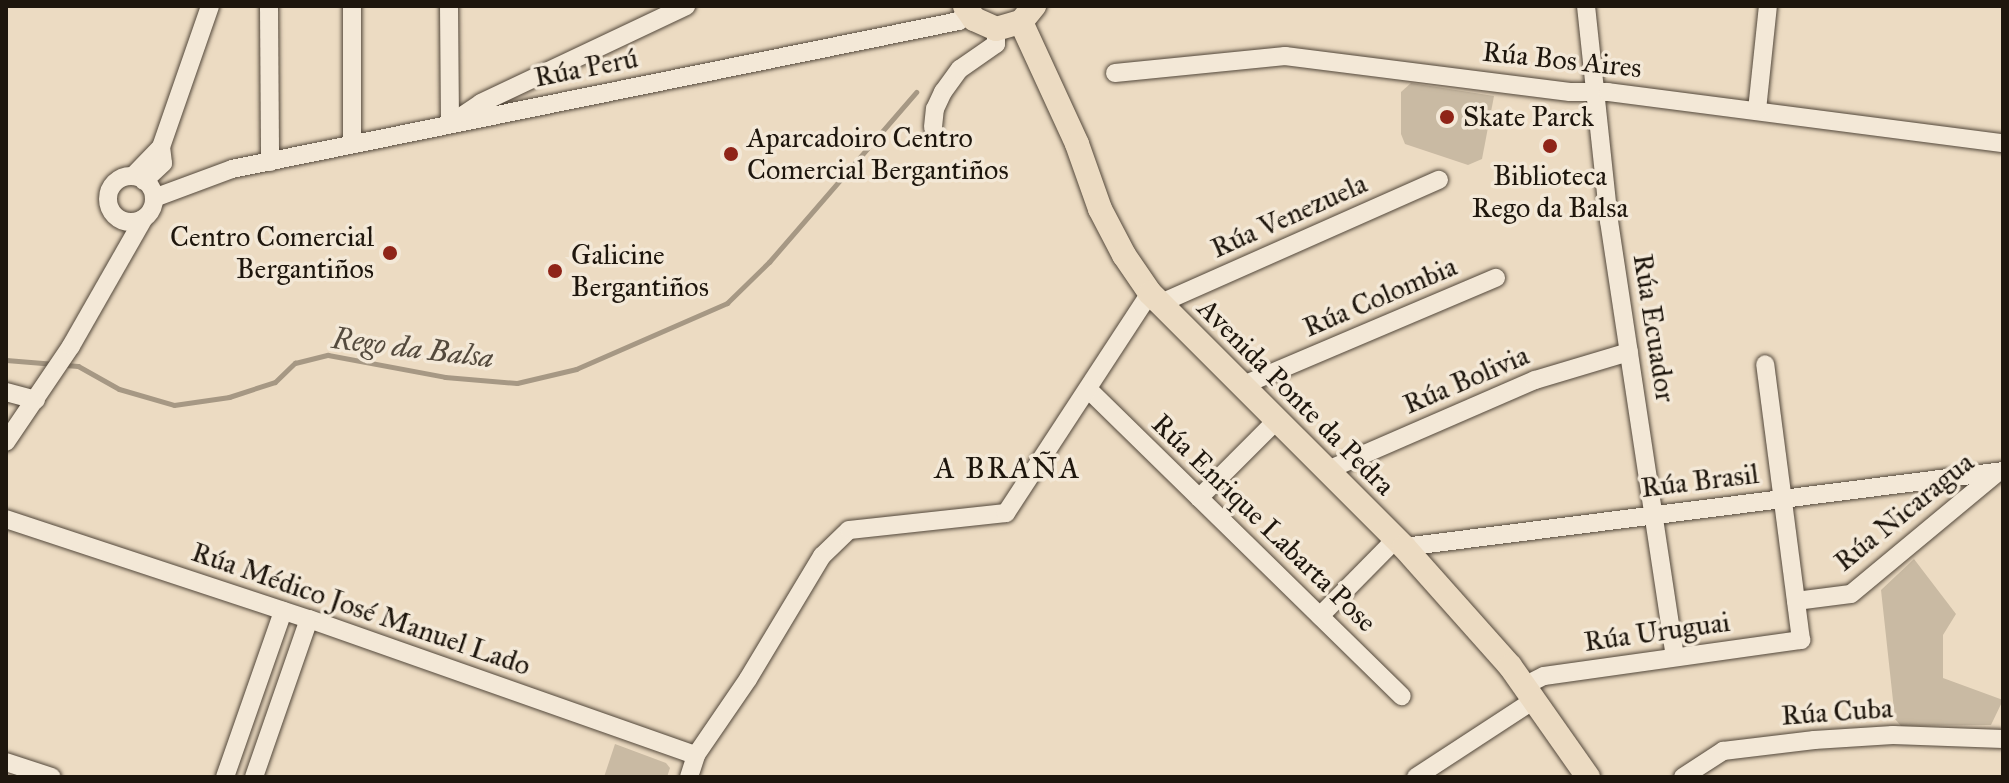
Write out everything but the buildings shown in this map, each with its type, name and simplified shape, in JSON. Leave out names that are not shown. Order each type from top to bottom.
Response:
[{"type":"main road","points":[[966,8],[984,26],[996,29],[1028,14]]},
{"type":"main road","name":"Avenida Ponte da Pedra","points":[[1028,14],[1100,209],[1124,255],[1155,298],[1400,543],[1529,693],[1588,777]]},
{"type":"street","points":[[6,442],[55,372],[144,218],[145,185],[162,155],[210,6]]},
{"type":"street","points":[[269,6],[270,162]]},
{"type":"street","points":[[352,6],[352,144]]},
{"type":"street","points":[[449,6],[450,124]]},
{"type":"street","points":[[450,124],[481,103],[686,6]]},
{"type":"street","name":"Rúa Ecuador","points":[[1586,6],[1609,221],[1675,656]]},
{"type":"street","points":[[1757,110],[1768,6]]},
{"type":"street","name":"Rúa Perú","points":[[145,185],[210,175],[959,21],[966,8]]},
{"type":"street","points":[[933,127],[935,109],[960,69],[996,44],[996,29]]},
{"type":"street","name":"Rúa Bos Aires","points":[[1115,73],[1285,56],[1570,92],[1596,90],[2003,143]]},
{"type":"street","points":[[550,70],[550,90],[554,102]]},
{"type":"street","points":[[162,155],[168,169],[190,177]]},
{"type":"street","name":"Rúa Perú","points":[[145,185],[163,178],[210,175]]},
{"type":"street","points":[[124,253],[115,216],[108,202],[110,188],[120,179],[145,185]]},
{"type":"street","name":"Rúa Venezuela","points":[[1155,298],[1439,180]]},
{"type":"street","points":[[115,216],[129,223],[144,218]]},
{"type":"street","name":"Rúa Colombia","points":[[1241,386],[1496,278]]},
{"type":"street","points":[[689,777],[696,755],[748,679],[822,556],[849,530],[1006,513],[1088,389],[1155,298]]},
{"type":"street","name":"Rúa Bolivia","points":[[1328,470],[1535,380],[1629,352]]},
{"type":"street","points":[[1765,364],[1796,601]]},
{"type":"street","name":"Rúa Enrique Labarta Pose","points":[[1088,389],[1402,696]]},
{"type":"street","points":[[6,392],[36,400]]},
{"type":"street","points":[[1199,498],[1277,420]]},
{"type":"street","name":"Rúa Brasil","points":[[1400,543],[1654,515],[2001,471]]},
{"type":"street","name":"Rúa Nicaragua","points":[[1796,601],[1851,594],[2001,471]]},
{"type":"street","name":"Rúa Médico José Manuel Lado","points":[[6,519],[309,619],[696,755]]},
{"type":"street","points":[[1320,616],[1400,543]]},
{"type":"street","name":"Rúa Uruguai","points":[[1416,777],[1529,693],[1544,676],[1801,640],[1796,601]]},
{"type":"street","points":[[225,777],[283,611]]},
{"type":"street","points":[[254,777],[309,619]]},
{"type":"street","points":[[246,718],[272,726]]},
{"type":"street","name":"Rúa Cuba","points":[[1683,777],[1723,751],[1814,740],[1893,735],[2003,739]]},
{"type":"street","points":[[6,762],[52,777]]},
{"type":"shaded area","name":"Skate Parck","points":[[1411,83],[1494,96],[1482,159],[1468,165],[1405,144],[1401,134],[1401,92]]},
{"type":"shaded area","points":[[1914,559],[1956,614],[1943,635],[1943,678],[2003,700],[1991,725],[1901,726],[1895,719],[1881,590]]},
{"type":"shaded area","points":[[615,744],[666,763],[670,768],[667,777],[604,777]]},
{"type":"waterway","name":"Rego da Balsa","points":[[65,365],[78,366],[119,389],[174,405],[229,397],[275,382],[295,363],[328,355],[445,377],[517,383],[576,369],[727,303],[769,262],[916,92]]},
{"type":"waterway","name":"Rego da Balsa","points":[[6,360],[55,364]]},
{"type":"place","name":"Skate Parck","points":[[1447,117]]},
{"type":"place","name":"Biblioteca Rego da Balsa","points":[[1550,146]]},
{"type":"place","name":"Aparcadoiro Centro Comercial Bergantiños","points":[[731,154]]},
{"type":"place","name":"Centro Comercial Bergantiños","points":[[390,253]]},
{"type":"place","name":"Galicine Bergantiños","points":[[555,271]]},
{"type":"district","name":"A BRAÑA","points":[[1008,468]]}]
